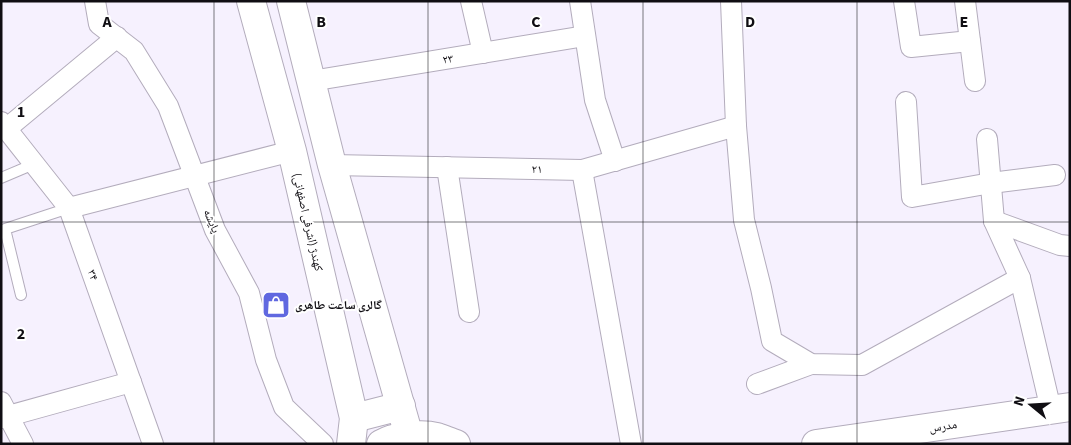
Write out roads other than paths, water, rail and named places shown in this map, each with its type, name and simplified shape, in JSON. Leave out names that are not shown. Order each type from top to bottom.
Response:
[{"type":"main road","name":"کهندژ (اشرفی اصفهانی)","points":[[251,1],[292,151],[352,431]]},
{"type":"main road","points":[[291,1],[332,165],[409,436]]},
{"type":"main road","points":[[352,431],[401,406]]},
{"type":"main road","name":"مدرس","points":[[816,444],[1060,408]]},
{"type":"main road","points":[[381,444],[386,441],[409,436],[436,437],[456,444]]},
{"type":"street","name":"پایشه","points":[[95,1],[99,24],[134,51],[168,106],[215,230],[249,292],[266,360],[284,407],[324,444]]},
{"type":"street","points":[[470,1],[483,53]]},
{"type":"street","points":[[580,1],[595,100],[615,160]]},
{"type":"street","points":[[731,1],[736,126],[744,220],[772,341],[811,364]]},
{"type":"street","points":[[904,1],[911,47],[970,41]]},
{"type":"street","points":[[965,1],[975,80]]},
{"type":"street","name":"۲۳","points":[[311,81],[585,36]]},
{"type":"street","points":[[4,126],[117,38]]},
{"type":"street","points":[[906,102],[912,197],[1055,175]]},
{"type":"street","name":"۳۴","points":[[4,126],[69,208],[153,444]]},
{"type":"street","name":"۲۱","points":[[332,165],[582,170],[736,126]]},
{"type":"street","points":[[987,139],[994,221],[1020,278],[1060,408]]},
{"type":"street","points":[[69,208],[292,151]]},
{"type":"street","points":[[447,167],[470,312]]},
{"type":"street","points":[[582,170],[631,444]]},
{"type":"street","points":[[994,221],[1060,245],[1070,246]]},
{"type":"street","points":[[757,384],[811,364],[862,365],[1020,278]]},
{"type":"street","points":[[23,444],[4,412],[131,382]]},
{"type":"lane","points":[[1,178],[34,164]]},
{"type":"lane","points":[[20,295],[5,229],[69,208]]},
{"type":"place","name":"گالری ساعت طاهری","points":[[276,305]]}]
